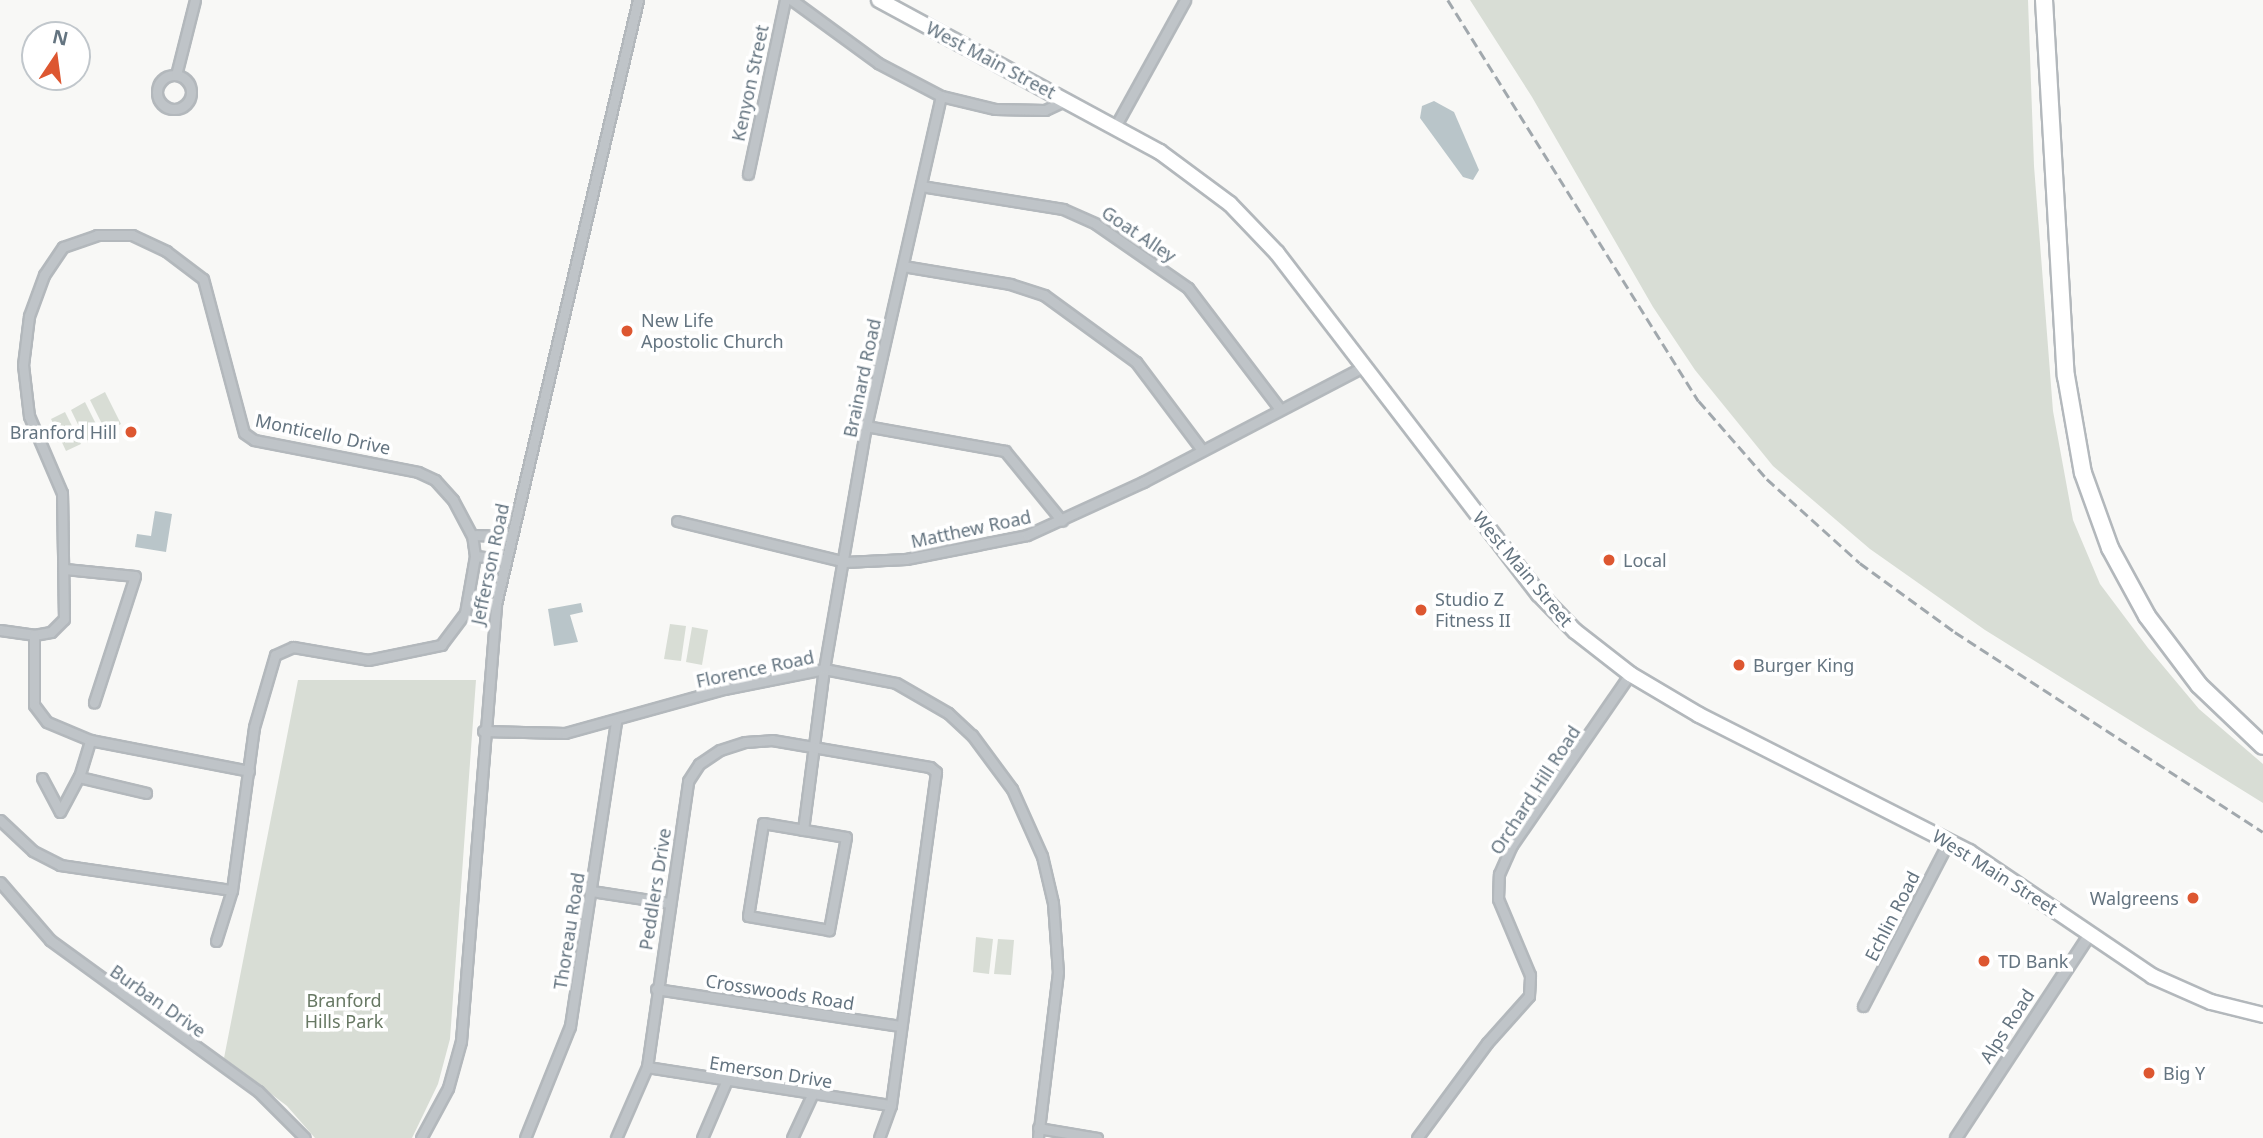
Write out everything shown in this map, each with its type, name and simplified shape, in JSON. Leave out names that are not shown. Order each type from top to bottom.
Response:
[{"type":"highway","points":[[2044,0],[2066,376],[2074,434],[2089,493],[2122,574],[2158,634],[2214,701],[2263,746]]},
{"type":"highway","points":[[2052,0],[2074,376],[2094,481],[2121,553],[2165,630],[2219,695],[2263,735]]},
{"type":"main road","name":"West Main Street","points":[[879,0],[1176,162],[1230,205],[1277,253],[1539,594],[1575,631],[1630,674],[1681,705],[1949,841],[2019,883],[2090,934],[2178,989],[2263,1015]]},
{"type":"street","points":[[176,75],[195,0]]},
{"type":"street","name":"Jefferson Road","points":[[421,1138],[448,1088],[461,1041],[489,653],[506,559],[638,0]]},
{"type":"street","name":"Kenyon Street","points":[[748,174],[785,0]]},
{"type":"street","name":"West Main Street","points":[[793,0],[878,63],[941,96],[995,109],[1045,110],[1066,100]]},
{"type":"street","points":[[1115,127],[1185,0]]},
{"type":"street","name":"Brainard Road","points":[[824,669],[845,562],[866,426],[941,96]]},
{"type":"street","name":"Goat Alley","points":[[921,186],[1063,209],[1103,228],[1188,288],[1280,409]]},
{"type":"street","name":"Monticello Drive","points":[[34,635],[51,632],[64,619],[65,569],[62,494],[29,415],[23,365],[29,316],[44,275],[62,247],[97,235],[132,235],[166,251],[202,279],[244,433],[254,440],[418,472],[435,480],[453,500],[472,535],[475,556],[461,623],[441,645],[368,660],[293,647],[275,655],[254,727],[232,890],[216,941]]},
{"type":"street","points":[[903,266],[1010,284],[1044,295],[1136,362],[1202,450]]},
{"type":"street","name":"Matthew Road","points":[[677,521],[845,562],[906,559],[1027,535],[1062,522],[1363,367]]},
{"type":"street","points":[[866,426],[1005,451],[1062,522]]},
{"type":"street","points":[[472,535],[512,536]]},
{"type":"street","points":[[475,556],[506,559]]},
{"type":"street","points":[[65,569],[135,576],[94,702]]},
{"type":"street","points":[[0,630],[34,635],[34,705],[38,715],[90,740],[249,771]]},
{"type":"street","points":[[803,830],[824,669]]},
{"type":"street","name":"Florence Road","points":[[483,731],[565,733],[616,722],[724,689],[824,669],[896,683],[948,713],[994,762],[1028,821],[1053,903],[1058,972],[1038,1133]]},
{"type":"street","name":"Orchard Hill Road","points":[[1417,1138],[1487,1043],[1529,996],[1530,975],[1498,899],[1499,874],[1512,845],[1630,674]]},
{"type":"street","name":"Thoreau Road","points":[[525,1138],[570,1026],[616,722]]},
{"type":"street","points":[[42,778],[60,812],[79,778],[90,740]]},
{"type":"street","name":"Peddlers Drive","points":[[616,1138],[647,1066],[688,781],[699,764],[745,742],[816,745],[930,767],[936,772],[891,1104],[879,1138]]},
{"type":"street","points":[[79,778],[146,793]]},
{"type":"street","points":[[0,820],[33,851],[60,865],[232,890]]},
{"type":"street","points":[[763,823],[803,830],[846,837],[829,930],[748,916],[763,823]]},
{"type":"street","name":"Echlin Road","points":[[1863,1006],[1949,841]]},
{"type":"street","name":"Burban Drive","points":[[0,881],[50,940],[258,1091],[305,1138]]},
{"type":"street","points":[[591,891],[669,903]]},
{"type":"street","name":"Alps Road","points":[[1956,1138],[2090,934]]},
{"type":"street","name":"Crosswoods Road","points":[[656,989],[900,1026]]},
{"type":"street","name":"Emerson Drive","points":[[647,1066],[813,1096],[891,1104]]},
{"type":"street","points":[[702,1138],[726,1082]]},
{"type":"street","points":[[792,1138],[813,1096]]},
{"type":"street","points":[[1038,1133],[1097,1138]]},
{"type":"green space","points":[[1470,0],[2028,0],[2034,166],[2053,411],[2073,520],[2100,584],[2148,648],[2199,709],[2263,764],[2263,803],[1985,630],[1870,549],[1773,466],[1695,370],[1653,307],[1532,97]]},
{"type":"green space","points":[[105,392],[121,424],[106,432],[90,400]]},
{"type":"green space","points":[[85,402],[101,434],[86,441],[71,410]]},
{"type":"green space","points":[[65,412],[81,444],[66,451],[51,419]]},
{"type":"green space","points":[[670,624],[686,626],[681,661],[664,659]]},
{"type":"green space","points":[[692,627],[708,630],[702,665],[686,662]]},
{"type":"green space","name":"Branford Hills Park","points":[[298,680],[476,680],[450,1039],[438,1084],[412,1138],[315,1138],[287,1106],[224,1058]]},
{"type":"green space","points":[[976,937],[993,939],[989,974],[973,972]]},
{"type":"green space","points":[[998,939],[1014,940],[1011,975],[994,974]]},
{"type":"shaded area","points":[[1434,101],[1454,112],[1479,170],[1473,180],[1463,177],[1420,118],[1422,106]]},
{"type":"shaded area","points":[[155,511],[172,514],[166,552],[135,547],[137,534],[151,536]]},
{"type":"shaded area","points":[[581,603],[583,612],[570,615],[578,642],[554,646],[548,609]]},
{"type":"railway","points":[[1448,0],[1699,401],[1767,479],[1860,563],[1955,632],[2263,832]]},
{"type":"place","name":"New Life Apostolic Church","points":[[627,331]]},
{"type":"place","name":"Branford Hill","points":[[131,432]]},
{"type":"place","name":"Local","points":[[1609,560]]},
{"type":"place","name":"Studio Z Fitness II","points":[[1421,610]]},
{"type":"place","name":"Burger King","points":[[1739,665]]},
{"type":"place","name":"Walgreens","points":[[2193,898]]},
{"type":"place","name":"TD Bank","points":[[1984,961]]},
{"type":"place","name":"Big Y","points":[[2149,1073]]}]
